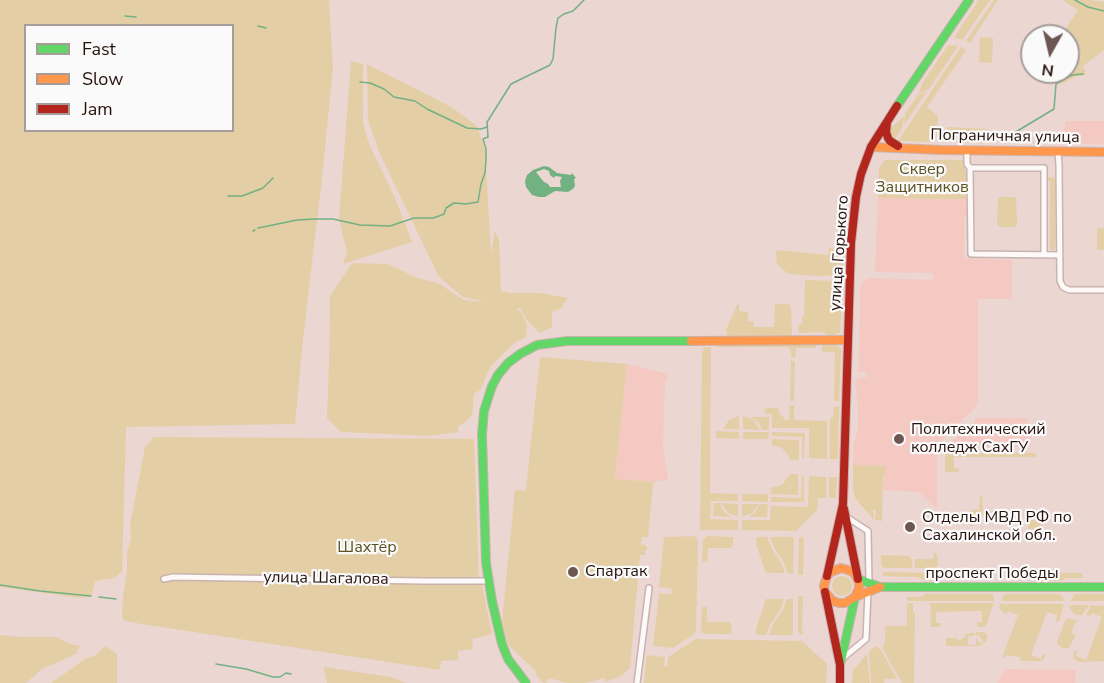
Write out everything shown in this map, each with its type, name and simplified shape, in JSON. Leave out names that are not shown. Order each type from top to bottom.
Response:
[{"type":"main road","name":"улица Горького","points":[[827,576],[843,504],[851,243],[861,174],[871,147],[887,120],[969,0]]},
{"type":"main road","points":[[887,120],[886,132],[890,141],[905,149]]},
{"type":"main road","name":"Пограничная улица","points":[[871,147],[967,151],[1104,152]]},
{"type":"main road","name":"Пограничная улица","points":[[868,157],[881,152],[905,149]]},
{"type":"main road","points":[[526,683],[508,659],[502,644],[488,581],[484,520],[482,434],[484,411],[487,398],[498,375],[508,363],[537,345],[552,342],[848,340]]},
{"type":"main road","name":"улица Горького","points":[[843,504],[858,579]]},
{"type":"main road","points":[[840,683],[841,662],[859,588],[858,579],[851,571],[841,568],[827,576],[824,586],[841,662]]},
{"type":"main road","name":"проспект Победы","points":[[858,579],[880,587],[1104,587]]},
{"type":"main road","name":"проспект Победы","points":[[855,599],[880,587]]},
{"type":"main road","points":[[825,592],[833,601],[839,603],[855,599]]},
{"type":"street","points":[[967,151],[967,164],[970,168],[971,254],[1059,255]]},
{"type":"street","points":[[1058,152],[1060,281],[1063,287],[1069,290],[1104,290]]},
{"type":"street","points":[[970,168],[1059,168]]},
{"type":"street","points":[[1044,168],[1044,255]]},
{"type":"street","points":[[845,516],[868,531],[869,583]]},
{"type":"street","name":"улица Шагалова","points":[[164,579],[173,577],[488,581]]},
{"type":"street","points":[[637,683],[649,588]]},
{"type":"street","points":[[841,662],[866,639],[868,592]]},
{"type":"street","points":[[855,599],[867,609]]},
{"type":"shaded area","points":[[1066,121],[1104,121],[1104,144],[1063,143]]},
{"type":"shaded area","points":[[544,166],[557,173],[571,175],[572,173],[576,178],[574,179],[575,186],[568,192],[555,191],[545,197],[532,195],[525,181],[527,175]],"holes":[[[544,169],[549,171],[554,178],[555,176],[562,177],[561,187],[550,187],[536,172]]]},
{"type":"shaded area","points":[[878,198],[966,199],[964,258],[1012,260],[1012,299],[978,299],[978,403],[937,444],[937,509],[919,492],[883,490],[885,466],[853,465],[858,429],[855,382],[867,377],[867,372],[859,372],[860,286],[869,278],[934,280],[933,273],[875,272]]},
{"type":"shaded area","points":[[627,364],[668,374],[665,383],[663,444],[668,480],[656,481],[653,485],[651,482],[615,477]]},
{"type":"shaded area","points":[[976,418],[1027,418],[1031,446],[953,446],[950,443],[973,424]]},
{"type":"shaded area","points":[[1006,669],[1076,670],[1075,683],[997,683]]},
{"type":"green space","points":[[0,0],[329,0],[333,67],[295,424],[126,427],[122,572],[114,578],[95,581],[91,597],[81,598],[0,587]]},
{"type":"green space","points":[[979,0],[990,0],[963,39],[956,39],[955,36]]},
{"type":"green space","points":[[994,0],[998,0],[970,43],[966,41]]},
{"type":"green space","points":[[1062,0],[1104,2],[1104,50],[1083,66],[1086,72],[1085,75],[1080,76],[1080,24],[1069,24],[1078,10]]},
{"type":"green space","points":[[980,37],[993,38],[992,63],[979,62]]},
{"type":"green space","points":[[948,45],[958,46],[929,89],[918,94],[923,82]]},
{"type":"green space","points":[[961,47],[966,50],[927,107],[938,116],[935,139],[932,142],[898,141]]},
{"type":"green space","points":[[351,61],[363,64],[363,122],[369,144],[395,198],[412,242],[343,264],[347,252],[339,219]]},
{"type":"green space","points":[[367,64],[453,108],[477,126],[485,150],[491,253],[495,231],[499,239],[501,291],[540,293],[568,298],[561,308],[552,312],[552,327],[540,333],[526,319],[520,308],[517,308],[527,325],[526,337],[513,344],[491,366],[480,390],[474,394],[472,415],[458,427],[458,432],[429,436],[341,432],[327,418],[330,296],[352,263],[388,264],[417,278],[438,283],[464,300],[486,302],[463,297],[439,277],[380,154],[368,120]]},
{"type":"green space","points":[[927,91],[904,125],[905,114],[917,96]]},
{"type":"green space","points":[[904,116],[902,128],[895,139],[891,134],[891,128]]},
{"type":"green space","points":[[947,127],[988,129],[988,141],[985,143],[950,142],[946,139]]},
{"type":"green space","name":"Сквер Защитников","points":[[885,160],[963,160],[966,175],[966,199],[878,198],[879,168]]},
{"type":"green space","points":[[1045,177],[1055,179],[1055,248],[1053,250],[1050,250],[1050,181],[1045,180]]},
{"type":"green space","points":[[998,197],[1016,198],[1017,223],[1015,227],[997,225]]},
{"type":"green space","points":[[1097,228],[1104,228],[1104,250],[1097,250]]},
{"type":"green space","points":[[829,248],[843,250],[843,275],[791,274],[777,264],[776,250],[828,255]]},
{"type":"green space","points":[[843,279],[840,332],[835,335],[827,335],[824,332],[799,333],[798,325],[802,324],[804,316],[805,280],[837,281]]},
{"type":"green space","points":[[738,303],[739,311],[748,312],[748,321],[754,322],[754,327],[774,327],[775,304],[788,304],[791,306],[792,335],[728,337],[726,330]]},
{"type":"green space","points":[[816,343],[816,348],[796,348],[795,358],[791,358],[791,350],[788,347],[716,347],[717,344]]},
{"type":"green space","points":[[822,343],[836,344],[841,349],[839,401],[834,401],[835,352],[822,352]]},
{"type":"green space","points":[[704,347],[711,347],[710,493],[738,494],[738,501],[711,501],[710,519],[738,520],[738,530],[700,530],[702,356]]},
{"type":"green space","name":"Спартак","points":[[540,357],[627,364],[615,477],[652,482],[653,485],[648,537],[642,537],[641,545],[646,545],[647,550],[645,550],[645,555],[640,555],[630,668],[621,676],[606,682],[604,678],[586,683],[567,683],[549,678],[544,683],[537,677],[535,670],[508,645],[502,622],[515,490],[524,491],[526,489]]},
{"type":"green space","points":[[791,361],[795,361],[794,401],[790,401]]},
{"type":"green space","points":[[790,405],[794,405],[794,420],[827,421],[827,459],[809,458],[809,428],[772,428],[772,414],[765,414],[765,408],[778,408],[780,414],[789,420]]},
{"type":"green space","points":[[839,406],[838,459],[830,459],[830,419],[833,418],[834,407]]},
{"type":"green space","points":[[739,416],[739,429],[723,429],[729,420]]},
{"type":"green space","points":[[743,416],[753,420],[760,430],[743,429]]},
{"type":"green space","points":[[750,417],[769,417],[769,430],[762,430],[758,422]]},
{"type":"green space","points":[[716,431],[739,432],[739,439],[716,438]]},
{"type":"green space","points":[[743,432],[769,432],[768,439],[743,439]]},
{"type":"green space","points":[[772,432],[805,433],[804,458],[802,458],[802,437],[772,436]]},
{"type":"green space","name":"Шахтёр","points":[[154,437],[474,439],[479,584],[482,585],[492,634],[472,639],[473,649],[458,651],[458,660],[441,661],[440,670],[124,620],[122,617],[123,597],[127,552],[131,538],[130,525],[145,447]]},
{"type":"green space","points":[[772,439],[799,440],[799,460],[791,460],[782,448],[772,445]]},
{"type":"green space","points":[[1036,453],[1036,457],[954,457],[954,468],[959,469],[959,472],[945,472],[945,454]]},
{"type":"green space","points":[[853,465],[885,466],[882,521],[875,520],[876,510],[873,510],[874,520],[855,498]]},
{"type":"green space","points":[[790,474],[798,474],[798,495],[771,494],[771,488],[782,485]]},
{"type":"green space","points":[[802,476],[804,476],[804,502],[771,502],[771,497],[801,498]]},
{"type":"green space","points":[[809,476],[826,477],[826,498],[818,498],[817,510],[796,531],[742,530],[742,520],[770,520],[771,506],[808,507]]},
{"type":"green space","points":[[829,477],[837,477],[836,498],[829,498]]},
{"type":"green space","points":[[742,494],[768,494],[768,502],[742,501]]},
{"type":"green space","points":[[980,495],[982,495],[983,510],[990,515],[974,516],[973,526],[970,526],[970,511],[979,509]]},
{"type":"green space","points":[[714,503],[720,503],[723,511],[731,517],[713,516]]},
{"type":"green space","points":[[721,503],[738,504],[738,517],[728,513]]},
{"type":"green space","points":[[742,504],[759,504],[752,513],[742,517]]},
{"type":"green space","points":[[760,504],[768,504],[767,517],[749,517],[756,511]]},
{"type":"green space","points":[[1028,520],[1047,521],[1034,532],[1033,529],[1028,529]]},
{"type":"green space","points":[[694,536],[698,540],[696,632],[673,648],[653,646],[659,593],[671,594],[672,589],[659,587],[664,537]]},
{"type":"green space","points":[[707,536],[733,537],[733,544],[731,548],[708,548],[707,562],[702,562],[703,540]]},
{"type":"green space","points":[[801,536],[804,539],[803,575],[798,575],[799,538]]},
{"type":"green space","points":[[757,537],[767,537],[785,573],[766,573],[756,544]]},
{"type":"green space","points":[[770,537],[794,537],[793,574],[788,573]]},
{"type":"green space","points":[[934,552],[937,555],[936,568],[915,568],[915,559],[933,559]]},
{"type":"green space","points":[[881,555],[910,556],[912,568],[884,568],[881,565]]},
{"type":"green space","points":[[883,572],[937,573],[937,576],[933,581],[927,581],[917,577],[882,576]]},
{"type":"green space","points":[[1038,573],[1082,573],[1083,578],[1041,581]]},
{"type":"green space","points":[[842,576],[849,579],[852,586],[849,593],[842,596],[835,593],[832,586],[835,579]]},
{"type":"green space","points":[[925,594],[992,594],[994,601],[907,601],[907,597],[921,597]]},
{"type":"green space","points":[[1005,594],[1059,594],[1065,601],[1002,601]]},
{"type":"green space","points":[[1075,594],[1104,594],[1104,601],[1071,601]]},
{"type":"green space","points":[[798,596],[803,596],[802,630],[804,632],[801,635],[798,631]]},
{"type":"green space","points":[[766,599],[784,599],[766,635],[756,635],[756,628]]},
{"type":"green space","points":[[787,599],[793,599],[793,635],[769,635],[773,624],[783,610]]},
{"type":"green space","points":[[907,603],[913,603],[913,613],[915,613],[914,683],[902,683],[882,648],[885,643],[885,626],[907,626]]},
{"type":"green space","points":[[930,603],[994,603],[986,625],[983,627],[977,627],[977,622],[982,622],[981,611],[936,612],[936,623],[941,623],[941,625],[931,627]]},
{"type":"green space","points":[[1000,604],[1064,604],[1059,622],[1056,621],[1057,615],[1047,612],[1031,655],[1041,659],[1043,654],[1046,655],[1042,661],[1021,661],[1020,657],[1006,655],[1002,658],[1018,615],[1008,611],[1004,613],[999,609]]},
{"type":"green space","points":[[1070,605],[1089,605],[1082,615],[1076,615],[1070,609]]},
{"type":"green space","points":[[1091,605],[1104,606],[1104,661],[1080,662],[1073,658],[1074,650],[1077,651],[1076,656],[1086,660],[1102,617],[1092,613],[1090,616],[1086,615]]},
{"type":"green space","points":[[702,607],[707,607],[707,622],[730,622],[731,634],[703,633],[701,630]]},
{"type":"green space","points":[[1069,618],[1079,622],[1075,622],[1071,633],[1076,635],[1069,648],[1062,648],[1057,644],[1058,639],[1065,621]]},
{"type":"green space","points":[[976,632],[984,632],[987,635],[987,641],[981,646],[946,646],[946,638],[957,638],[961,641],[961,638],[970,633],[975,633],[975,635],[968,637],[968,645],[976,645],[976,637],[979,643],[983,642],[979,635],[976,636]]},
{"type":"green space","points":[[0,635],[56,637],[80,646],[76,654],[42,669],[26,683],[0,683]]},
{"type":"green space","points":[[696,639],[802,641],[827,664],[826,683],[644,683],[647,655],[665,657],[664,666],[667,667],[668,657]]},
{"type":"green space","points":[[105,646],[117,654],[117,683],[51,683],[85,659],[96,655]]},
{"type":"green space","points":[[875,646],[881,650],[897,679],[885,679],[884,683],[871,683],[869,652]]},
{"type":"green space","points":[[867,654],[870,683],[852,683],[853,670]]},
{"type":"green space","points":[[324,667],[391,677],[406,683],[327,683]]},
{"type":"waterway","points":[[258,228],[297,220],[316,219],[333,219],[360,225],[390,226],[414,218],[439,216],[454,203],[478,202],[485,173],[486,149],[483,139],[488,137],[487,122],[511,84],[550,65],[553,59],[558,18],[573,11],[584,0]]},
{"type":"waterway","points":[[1075,0],[1088,7],[1104,11]]},
{"type":"waterway","points":[[125,16],[136,17]]},
{"type":"waterway","points":[[258,26],[266,28]]},
{"type":"waterway","points":[[1014,139],[1014,133],[1054,109],[1056,84],[1072,75],[1083,74]]},
{"type":"waterway","points":[[360,82],[370,83],[384,89],[394,97],[415,101],[467,128],[487,127]]},
{"type":"waterway","points":[[228,196],[242,196],[263,188],[273,178]]},
{"type":"waterway","points":[[0,585],[91,596]]},
{"type":"waterway","points":[[99,597],[116,599]]},
{"type":"waterway","points":[[216,664],[273,677],[280,677],[286,673],[291,674]]},
{"type":"traffic: fast","points":[[897,106],[969,0]]},
{"type":"traffic: fast","points":[[526,683],[508,659],[502,644],[486,563],[482,434],[484,411],[492,386],[508,363],[537,345],[567,341],[691,341]]},
{"type":"traffic: fast","points":[[858,579],[880,587],[1104,587]]},
{"type":"traffic: fast","points":[[841,661],[855,597]]},
{"type":"traffic: slow","points":[[871,147],[1104,152]]},
{"type":"traffic: slow","points":[[691,341],[848,340]]},
{"type":"traffic: slow","points":[[855,597],[859,588],[855,574],[841,568],[827,576],[825,592],[833,601],[839,603],[845,603],[880,587]]},
{"type":"traffic: jam","points":[[827,576],[843,504],[851,243],[856,197],[861,174],[871,147],[897,106]]},
{"type":"traffic: jam","points":[[887,122],[888,138],[898,146]]},
{"type":"traffic: jam","points":[[844,509],[858,579]]},
{"type":"traffic: jam","points":[[825,592],[840,665],[840,683]]},
{"type":"place","name":"Политехнический колледж СахГУ","points":[[899,439]]},
{"type":"place","name":"Отделы МВД РФ по Сахалинской обл.","points":[[910,527]]},
{"type":"place","name":"Спартак","points":[[573,572]]}]
